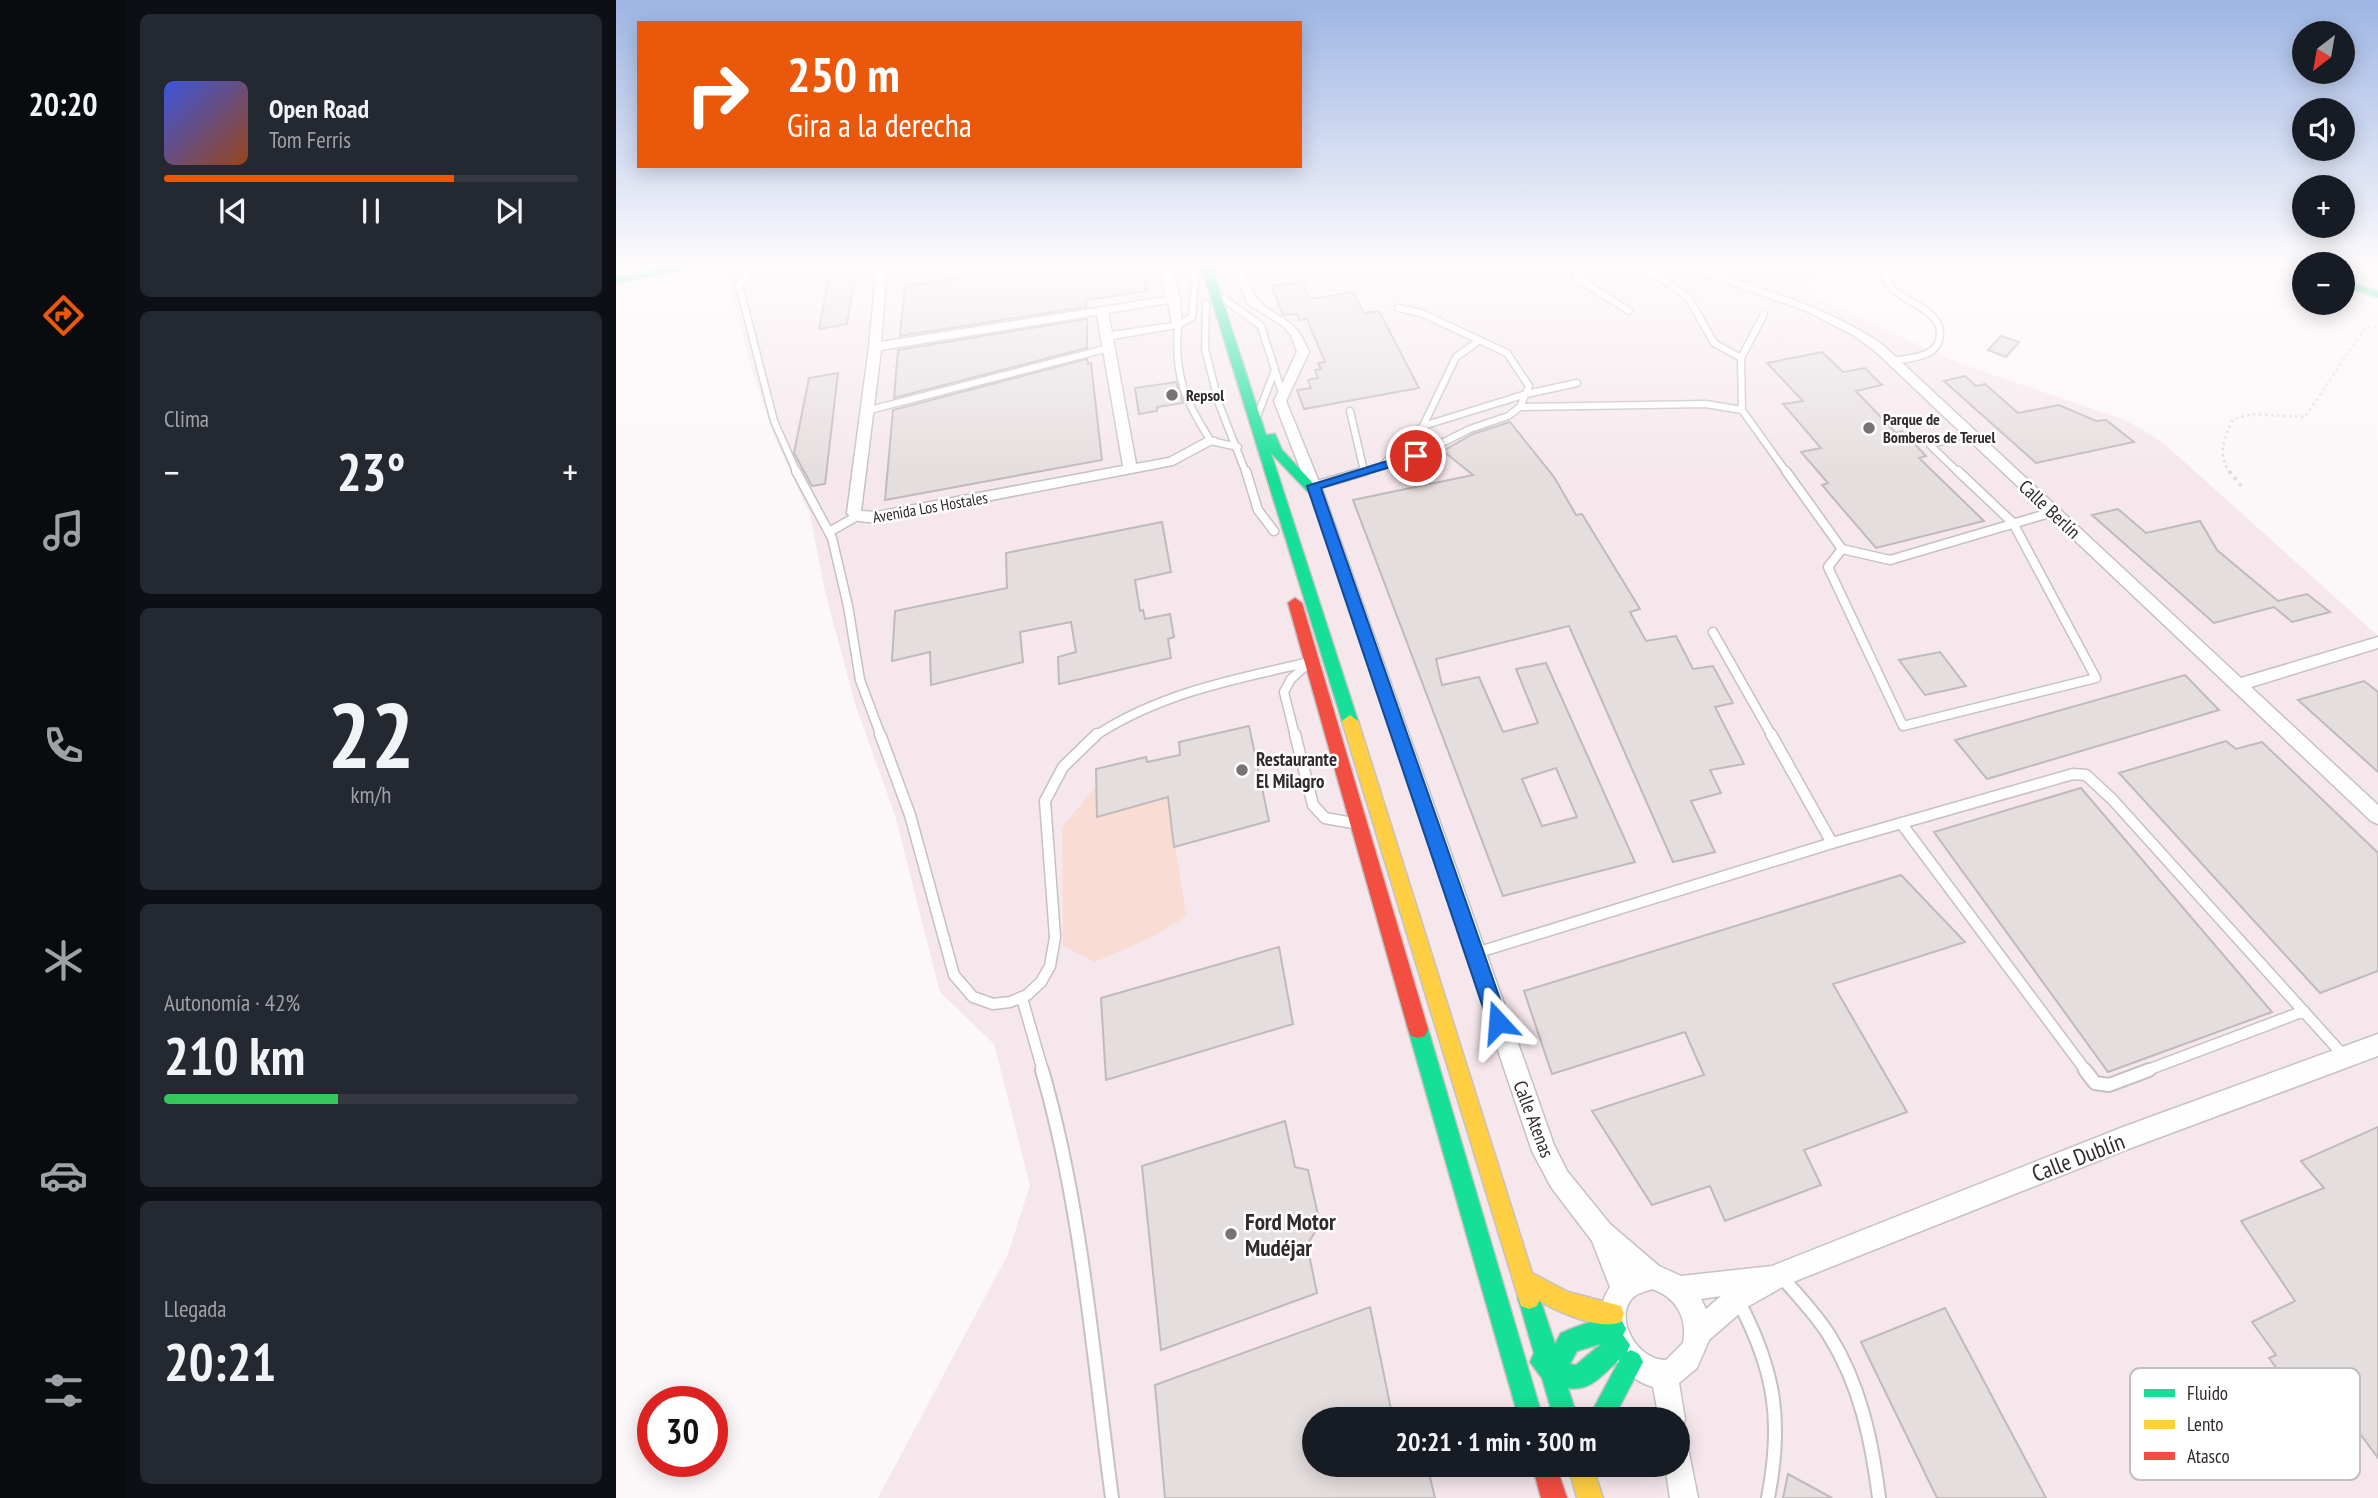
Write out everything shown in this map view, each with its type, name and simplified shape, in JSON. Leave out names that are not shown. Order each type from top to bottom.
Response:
[{"type":"main road","points":[[1216,335],[1528,1407]]},
{"type":"main road","points":[[1229,335],[1563,1407]]},
{"type":"main road","points":[[1236,335],[1276,451],[1315,490]]},
{"type":"main road","points":[[1408,994],[1460,1123],[1528,1348],[1553,1373],[1580,1378],[1619,1337]]},
{"type":"main road","points":[[1522,1280],[1554,1301],[1586,1310],[1619,1337]]},
{"type":"main road","points":[[1557,1407],[1553,1373],[1569,1342],[1619,1337]]},
{"type":"main road","points":[[1603,1407],[1619,1337]]},
{"type":"main road","points":[[1548,1477],[1554,1498]]},
{"type":"main road","points":[[1580,1477],[1590,1498]]},
{"type":"street","name":"Avenida Los Hostales","points":[[876,335],[854,506],[854,513],[864,518],[1173,461],[1211,441]]},
{"type":"street","points":[[875,347],[949,335]]},
{"type":"street","points":[[1107,335],[1130,470]]},
{"type":"street","points":[[1108,342],[1137,335]]},
{"type":"street","points":[[1282,394],[1290,383],[1303,352],[1296,335]]},
{"type":"street","name":"Calle Berlín","points":[[1862,335],[1892,360],[2378,816]]},
{"type":"street","name":"Calle Atenas","points":[[1282,394],[1280,401],[1315,490],[1544,1151],[1559,1179],[1601,1233]]},
{"type":"street","points":[[2238,685],[2377,642]]},
{"type":"street","name":"Calle Dublín","points":[[1698,1333],[1738,1298],[1780,1275],[2123,1139],[2378,1045]]},
{"type":"street","points":[[1601,1233],[1652,1277]]},
{"type":"street","points":[[1601,1233],[1623,1290],[1619,1337],[1653,1373],[1677,1369],[1688,1360],[1695,1348],[1698,1333],[1696,1316],[1680,1289],[1662,1278],[1652,1277],[1632,1282],[1623,1290]]},
{"type":"street","name":"Calle Dublín","points":[[1680,1289],[1780,1275]]},
{"type":"street","points":[[1664,1373],[1670,1407]]},
{"type":"street","points":[[1681,1477],[1684,1498]]},
{"type":"lane","points":[[752,335],[768,403],[798,476],[829,531],[848,606],[860,680],[911,814],[954,975],[961,987],[975,999],[998,1005],[1022,998],[1033,990],[1044,976],[1053,956],[1045,802],[1054,781],[1067,762],[1109,727],[1148,705],[1311,661]]},
{"type":"lane","points":[[1177,335],[1175,358],[1185,402],[1211,441],[1238,447]]},
{"type":"lane","points":[[1205,335],[1205,349],[1219,404],[1238,447],[1258,510],[1274,531]]},
{"type":"lane","points":[[1266,335],[1282,394]]},
{"type":"lane","points":[[1315,490],[1364,471],[1416,456],[1470,429],[1508,416],[1520,407],[1529,386],[1507,353],[1469,335]]},
{"type":"lane","points":[[1710,335],[1714,343],[1741,358]]},
{"type":"lane","points":[[1753,335],[1741,358],[1742,410],[1842,550],[1890,560],[2053,512]]},
{"type":"lane","points":[[1892,360],[1919,357],[1933,351],[1940,335]]},
{"type":"lane","points":[[1382,466],[1423,426],[1456,357],[1480,340]]},
{"type":"lane","points":[[866,411],[1108,342]]},
{"type":"lane","points":[[1256,422],[1260,404],[1275,370]]},
{"type":"lane","points":[[1423,426],[1525,394],[1577,383]]},
{"type":"lane","points":[[1520,407],[1706,404],[1742,410]]},
{"type":"lane","points":[[1350,411],[1364,471]]},
{"type":"lane","points":[[1842,550],[1828,567],[1903,726],[2096,678],[2013,523],[1930,445],[1970,433]]},
{"type":"lane","points":[[829,531],[859,515]]},
{"type":"lane","points":[[1713,632],[1832,843]]},
{"type":"lane","points":[[1311,661],[1292,679],[1284,692],[1312,805],[1325,818],[1359,824]]},
{"type":"lane","points":[[1475,954],[1832,843],[2073,774],[2086,775],[2104,790],[2345,1057]]},
{"type":"lane","points":[[1901,823],[2095,1083],[2109,1085],[2304,1011]]},
{"type":"lane","points":[[1022,998],[1059,1128],[1072,1201],[1112,1498]]},
{"type":"lane","points":[[1780,1275],[1830,1336],[1844,1362],[1866,1427],[1878,1498]]},
{"type":"lane","points":[[1738,1298],[1760,1343],[1777,1406],[1778,1443],[1768,1498]]},
{"type":"path","points":[[2242,487],[2224,467],[2220,448],[2234,419],[2253,414],[2305,418],[2360,335]]},
{"type":"shaded area","points":[[743,335],[1898,335],[1956,362],[2125,420],[2161,441],[2378,636],[2378,1498],[878,1498],[1008,1254],[1030,1185],[994,1044],[940,992],[895,815],[855,704],[825,591],[810,514],[775,438]]},
{"type":"shaded area","points":[[1096,787],[1097,817],[1168,798],[1186,916],[1154,936],[1095,962],[1063,946],[1062,827]]},
{"type":"building","points":[[990,335],[1087,335],[1087,348],[894,398],[898,350]]},
{"type":"building","points":[[1314,335],[1391,335],[1419,388],[1304,409],[1297,390],[1311,388],[1308,380],[1318,378],[1315,370],[1321,369],[1318,363],[1325,362]]},
{"type":"building","points":[[2001,336],[2019,342],[2006,357],[1988,350]]},
{"type":"building","points":[[1822,352],[1843,372],[1865,368],[1882,385],[1856,391],[1896,433],[1902,431],[1926,456],[1919,458],[1984,521],[1876,548],[1822,485],[1828,483],[1801,452],[1821,448],[1783,404],[1803,401],[1767,363]]},
{"type":"building","points":[[1087,359],[1088,364],[1091,363],[1102,460],[885,500],[893,410]]},
{"type":"building","points":[[838,373],[825,484],[812,486],[794,453],[809,378]]},
{"type":"building","points":[[1965,376],[1976,386],[1985,384],[2018,413],[2059,405],[2096,421],[2106,420],[2134,442],[2036,463],[1944,381]]},
{"type":"building","points":[[1176,382],[1183,403],[1157,407],[1157,411],[1139,414],[1135,388]]},
{"type":"building","points":[[1510,422],[1554,477],[1576,515],[1582,514],[1640,609],[1630,612],[1646,641],[1676,636],[1693,669],[1713,666],[1733,703],[1715,707],[1744,764],[1710,770],[1721,793],[1691,801],[1715,852],[1673,862],[1569,626],[1436,659],[1442,685],[1479,677],[1503,732],[1538,723],[1516,669],[1546,663],[1635,862],[1503,896],[1353,500],[1473,475],[1443,451],[1473,434]],"holes":[[[1556,768],[1577,817],[1542,826],[1522,779]]]},
{"type":"building","points":[[2118,509],[2146,533],[2200,521],[2217,550],[2278,601],[2307,594],[2330,612],[2292,622],[2274,607],[2214,623],[2092,515]]},
{"type":"building","points":[[1162,522],[1171,572],[1135,580],[1140,611],[1143,610],[1145,619],[1170,614],[1174,637],[1168,639],[1171,658],[1059,684],[1058,657],[1076,652],[1071,622],[1020,632],[1023,662],[931,685],[930,652],[892,661],[895,611],[1007,588],[1006,553]]},
{"type":"building","points":[[1940,652],[1966,686],[1925,695],[1899,660]]},
{"type":"building","points":[[2185,675],[2219,710],[1987,779],[1955,740]]},
{"type":"building","points":[[2364,681],[2378,692],[2378,772],[2298,700]]},
{"type":"building","points":[[1249,726],[1269,821],[1174,847],[1168,797],[1097,817],[1096,769],[1146,757],[1147,762],[1180,755],[1179,742]]},
{"type":"building","points":[[2226,741],[2236,749],[2262,742],[2378,853],[2378,971],[2320,993],[2119,773]]},
{"type":"building","points":[[2081,788],[2272,1012],[2108,1072],[1934,832]]},
{"type":"building","points":[[1901,875],[1965,942],[1833,984],[1907,1112],[1804,1150],[1821,1185],[1725,1221],[1710,1186],[1652,1205],[1592,1111],[1704,1075],[1685,1032],[1552,1074],[1524,991]]},
{"type":"building","points":[[1279,947],[1293,1024],[1106,1080],[1101,998]]},
{"type":"building","name":"Ford Motor Mudéjar","points":[[1285,1121],[1295,1167],[1308,1170],[1320,1224],[1307,1245],[1317,1293],[1161,1350],[1142,1166]]},
{"type":"building","points":[[2378,1127],[2378,1458],[2360,1434],[2360,1368],[2276,1368],[2269,1358],[2276,1355],[2252,1322],[2295,1301],[2241,1221],[2324,1188],[2301,1161]]},
{"type":"building","points":[[1370,1307],[1391,1407],[1302,1407],[1302,1477],[1430,1477],[1435,1498],[1165,1498],[1155,1385]]},
{"type":"building","points":[[1945,1308],[2046,1498],[1937,1498],[1861,1342]]},
{"type":"building","points":[[1788,1474],[1832,1498],[1783,1498]]},
{"type":"traffic: fast","points":[[1228,335],[1350,721]]},
{"type":"traffic: fast","points":[[1271,436],[1276,451],[1317,494]]},
{"type":"traffic: fast","points":[[1418,1029],[1528,1407]]},
{"type":"traffic: fast","points":[[1529,1298],[1562,1407]]},
{"type":"traffic: fast","points":[[1554,1381],[1553,1373],[1569,1341],[1614,1329]]},
{"type":"traffic: fast","points":[[1542,1362],[1553,1373],[1580,1378],[1618,1345]]},
{"type":"traffic: fast","points":[[1607,1407],[1631,1362]]},
{"type":"traffic: slow","points":[[1350,721],[1529,1298]]},
{"type":"traffic: slow","points":[[1523,1280],[1565,1303],[1613,1314]]},
{"type":"traffic: slow","points":[[1584,1477],[1590,1498]]},
{"type":"traffic: jam","points":[[1295,603],[1418,1029]]},
{"type":"traffic: jam","points":[[1548,1477],[1554,1498]]},
{"type":"place","name":"Repsol","points":[[1172,395]]},
{"type":"place","name":"Parque de Bomberos de Teruel","points":[[1869,428]]},
{"type":"place","name":"Restaurante El Milagro","points":[[1242,770]]},
{"type":"place","name":"Ford Motor Mudéjar","points":[[1231,1234]]},
{"type":"route","points":[[1416,456],[1314,486],[1498,1022]]}]
